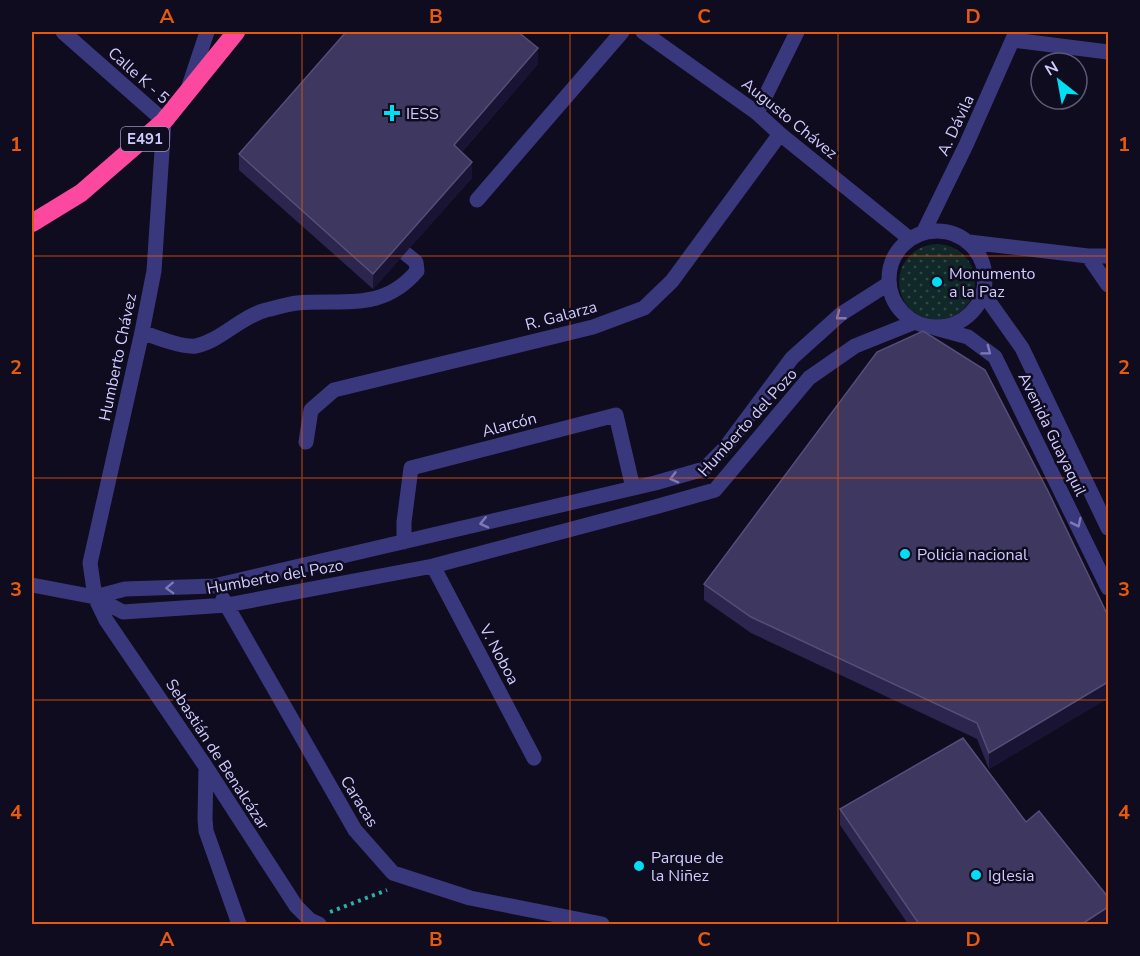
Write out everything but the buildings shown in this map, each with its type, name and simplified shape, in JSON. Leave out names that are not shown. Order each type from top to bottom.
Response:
[{"type":"highway","name":"E491","points":[[32,223],[81,193],[164,122],[236,32]]},
{"type":"street","name":"Calle K - 5","points":[[63,32],[164,122]]},
{"type":"street","points":[[186,96],[207,32]]},
{"type":"street","points":[[477,200],[622,32]]},
{"type":"street","name":"Augusto Chávez","points":[[643,32],[757,113],[780,135],[916,236]]},
{"type":"street","points":[[757,113],[797,32]]},
{"type":"street","points":[[1014,36],[1108,52]]},
{"type":"street","name":"A. Dávila","points":[[916,236],[966,145],[1014,36]]},
{"type":"street","name":"Humberto Chávez","points":[[95,597],[90,563],[154,271],[164,122]]},
{"type":"street","name":"R. Galarza","points":[[306,442],[311,410],[334,390],[593,327],[644,308],[672,281],[780,135]]},
{"type":"street","points":[[969,242],[984,265],[986,279],[983,293],[976,307],[965,319],[951,326],[934,328],[915,322],[902,313],[892,300],[888,284],[889,271],[900,248],[916,236],[939,230],[954,234],[969,242],[1088,256],[1108,256]]},
{"type":"street","points":[[142,332],[193,346],[215,339],[262,311],[296,303],[374,300],[405,285],[417,271],[416,262],[381,233]]},
{"type":"street","points":[[1088,256],[1108,285]]},
{"type":"street","name":"Humberto del Pozo","points":[[95,597],[124,589],[214,586],[633,488],[704,469],[725,448],[792,358],[841,314],[888,284]]},
{"type":"street","name":"Avenida Guayaquil","points":[[983,293],[1022,348],[1108,527]]},
{"type":"street","name":"Humberto del Pozo","points":[[95,597],[123,612],[227,605],[433,566],[715,490],[809,378],[855,346],[915,322]]},
{"type":"street","name":"Avenida Guayaquil","points":[[934,328],[968,337],[995,357],[1108,588]]},
{"type":"street","name":"Alarcón","points":[[404,542],[404,522],[411,468],[616,415],[633,488]]},
{"type":"street","name":"V. Noboa","points":[[433,566],[534,758]]},
{"type":"street","points":[[32,585],[95,597]]},
{"type":"street","name":"Caracas","points":[[214,586],[355,830],[393,873],[470,898],[602,924]]},
{"type":"street","name":"Sebastián de Benalcázar","points":[[95,597],[106,620],[206,766],[296,906],[314,922]]},
{"type":"street","points":[[206,766],[206,831],[239,924]]},
{"type":"path","points":[[314,922],[413,880]]},
{"type":"green space","points":[[937,244],[952,247],[964,255],[972,267],[975,282],[972,297],[964,309],[952,317],[937,320],[922,317],[910,309],[902,297],[899,282],[902,267],[910,255],[922,247]]},
{"type":"place","name":"IESS","points":[[392,113]]},
{"type":"place","name":"Monumento a la Paz","points":[[937,282]]},
{"type":"place","name":"Policia nacional","points":[[905,554]]},
{"type":"place","name":"Parque de la Niñez","points":[[639,866]]},
{"type":"place","name":"Iglesia","points":[[976,875]]}]
